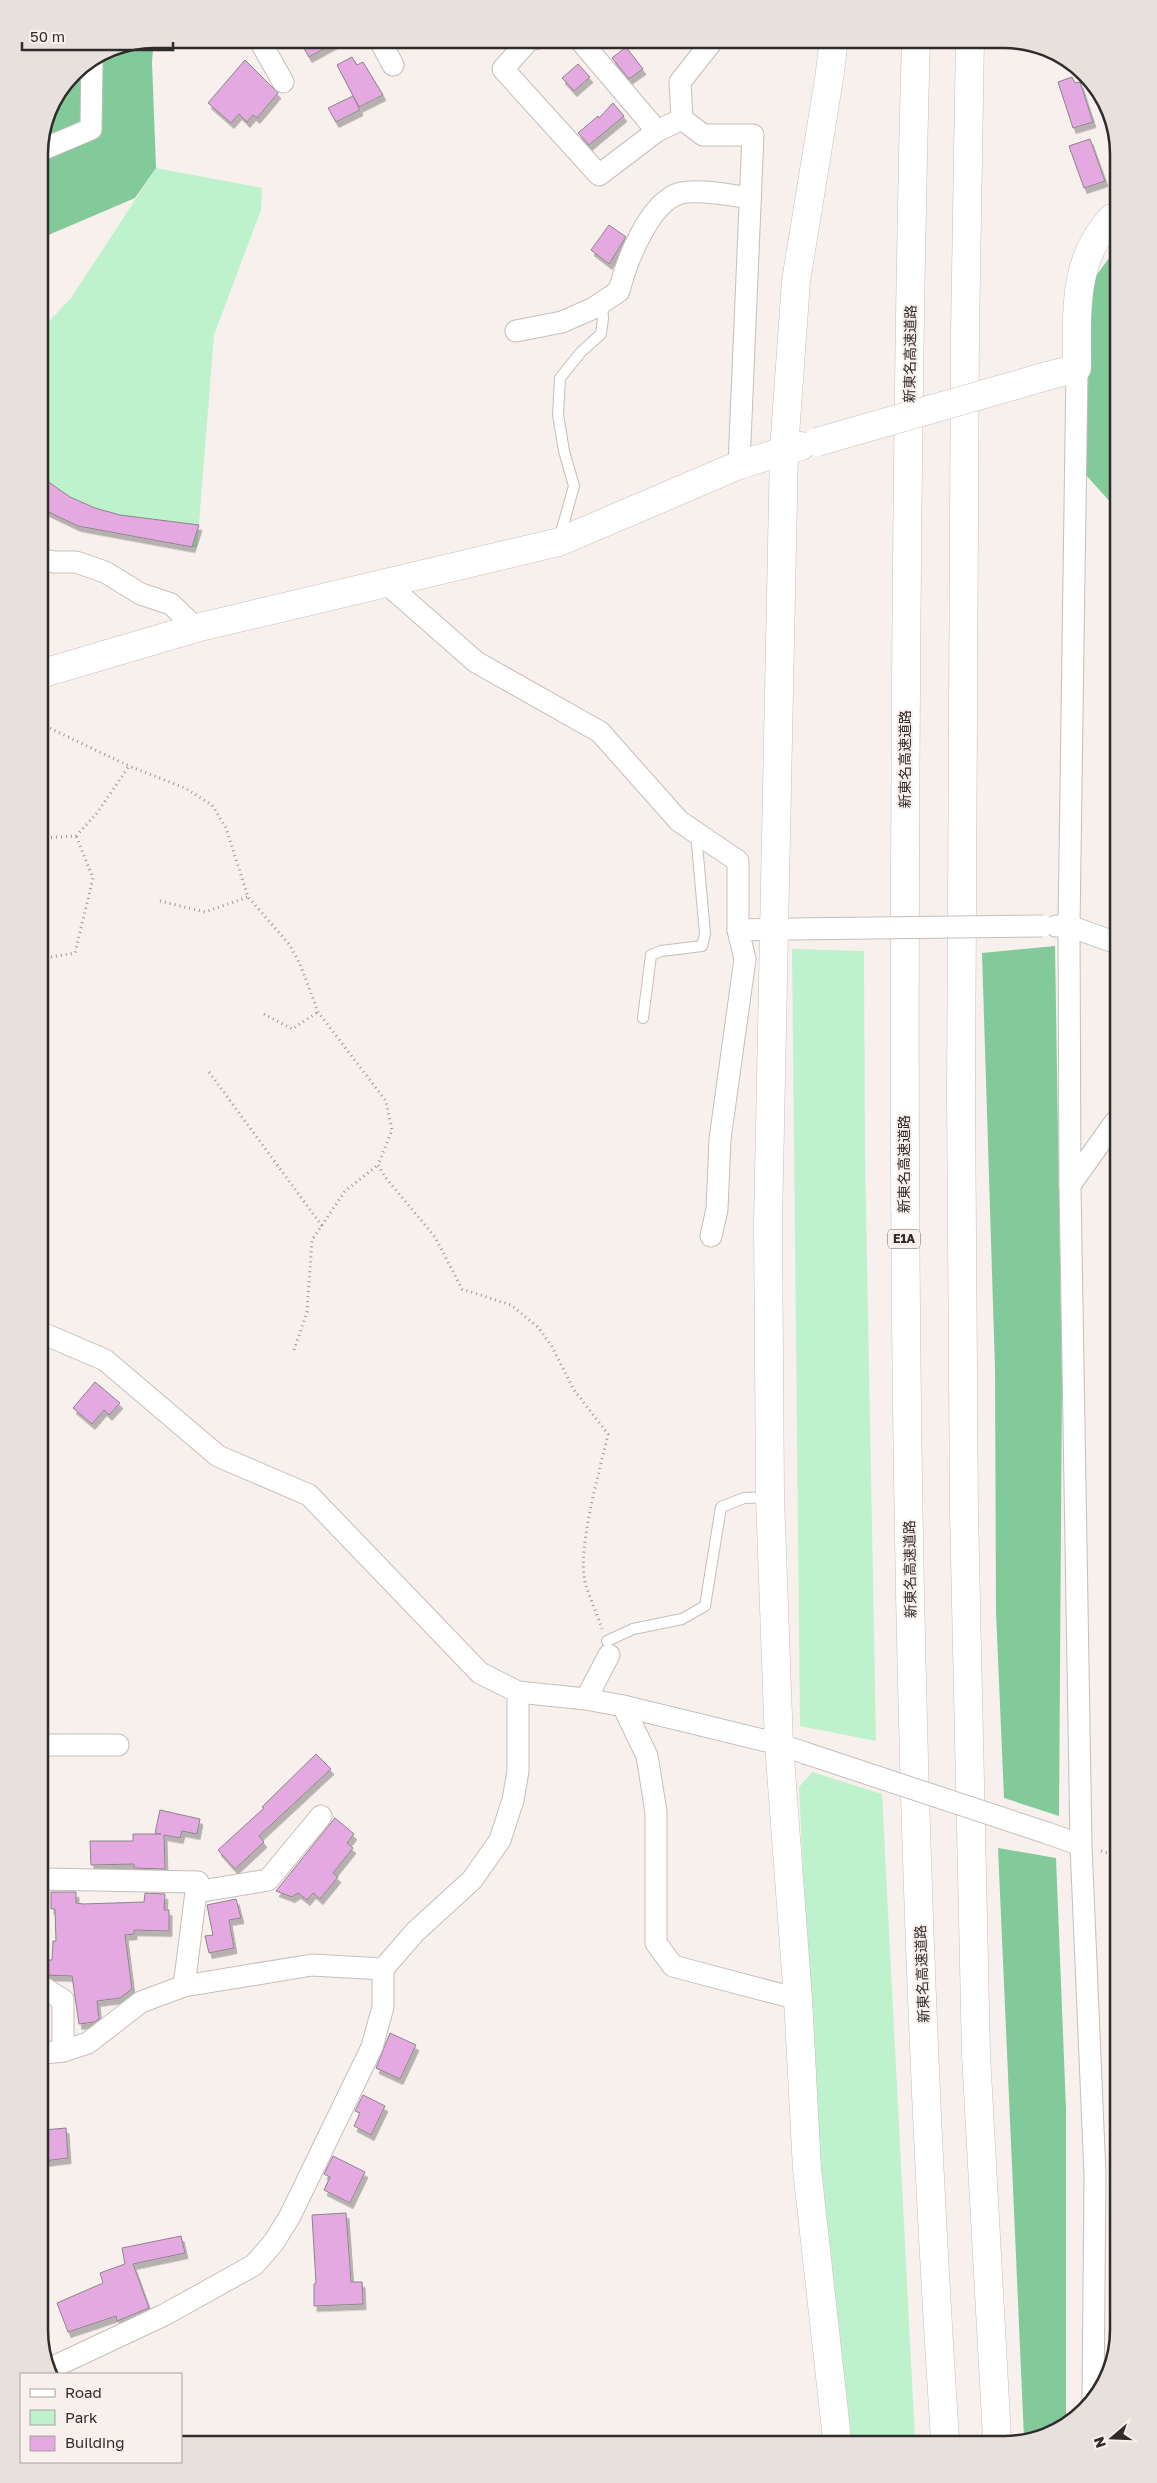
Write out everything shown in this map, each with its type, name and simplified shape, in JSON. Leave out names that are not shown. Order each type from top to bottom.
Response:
[{"type":"main road","points":[[833,48],[796,281],[784,450],[782,929],[768,1223],[770,1497],[779,1744],[798,1999],[807,2169],[837,2436]]},
{"type":"main road","name":"新東名高速道路","points":[[916,48],[905,645],[904,1151],[906,1388],[912,1674],[924,2020],[945,2436]]},
{"type":"main road","points":[[970,48],[965,342],[961,1096],[964,1492],[976,2054],[996,2436]]},
{"type":"main road","points":[[48,672],[196,628],[500,554],[559,542],[739,465],[784,450],[1077,368],[1079,287],[1086,259],[1098,233],[1110,220]]},
{"type":"street","points":[[265,48],[283,82]]},
{"type":"street","points":[[384,48],[394,65]]},
{"type":"street","points":[[522,48],[503,69],[599,175],[657,131],[682,119]]},
{"type":"street","points":[[587,48],[657,131]]},
{"type":"street","points":[[707,48],[680,82],[682,119],[703,135],[753,135],[739,465]]},
{"type":"street","points":[[48,147],[91,129],[92,67]]},
{"type":"street","points":[[516,331],[562,322],[602,302],[619,291],[626,264],[640,236],[665,202],[680,193],[711,193],[750,198]]},
{"type":"street","points":[[1077,368],[1069,926],[1070,1184],[1081,1845],[1095,2175],[1093,2385]]},
{"type":"street","points":[[48,561],[76,562],[105,572],[141,594],[171,604],[196,628]]},
{"type":"street","points":[[386,583],[476,662],[600,732],[679,821],[738,861],[738,930],[745,959],[720,1139],[717,1209],[712,1236]]},
{"type":"street","points":[[738,930],[1069,926],[1110,941]]},
{"type":"street","points":[[1070,1184],[1110,1129]]},
{"type":"street","points":[[48,1336],[104,1360],[218,1456],[309,1495],[480,1673],[518,1692],[586,1699],[623,1706],[779,1744],[1081,1845]]},
{"type":"street","points":[[586,1699],[608,1648]]},
{"type":"street","points":[[55,2367],[164,2315],[254,2265],[274,2242],[290,2216],[372,2046],[383,2007],[383,1969],[415,1932],[472,1880],[500,1840],[513,1800],[518,1771],[518,1692]]},
{"type":"street","points":[[623,1706],[647,1756],[656,1812],[656,1942],[673,1966],[798,1999]]},
{"type":"street","points":[[48,1745],[118,1745]]},
{"type":"street","points":[[196,1892],[268,1880],[321,1816]]},
{"type":"street","points":[[48,1879],[198,1882],[184,1986]]},
{"type":"street","points":[[48,1991],[63,2000],[53,2052],[88,2043],[141,2002],[184,1986],[312,1965],[383,1969]]},
{"type":"lane","points":[[559,542],[574,486],[564,451],[558,414],[560,378],[581,352],[601,334],[602,302]]},
{"type":"lane","points":[[643,1018],[651,955],[661,951],[702,946],[706,934],[696,832]]},
{"type":"lane","points":[[608,1648],[633,1629],[682,1619],[705,1606],[721,1507],[744,1498],[770,1497]]},
{"type":"path","points":[[48,728],[129,766],[185,788],[212,805],[226,828],[248,897],[289,944],[300,964],[318,1012],[386,1101],[392,1130],[378,1165],[346,1191],[312,1240],[307,1312],[294,1350]]},
{"type":"path","points":[[48,838],[76,836],[97,813],[129,766]]},
{"type":"path","points":[[51,956],[75,953],[93,878],[76,836]]},
{"type":"path","points":[[160,901],[205,912],[248,897]]},
{"type":"path","points":[[264,1014],[292,1029],[318,1012]]},
{"type":"path","points":[[208,1072],[322,1226]]},
{"type":"path","points":[[378,1165],[435,1238],[462,1289],[510,1305],[538,1327],[551,1344],[574,1390],[608,1434],[585,1540],[584,1562],[585,1580],[608,1648]]},
{"type":"green space","points":[[140,48],[153,48],[152,62],[156,168],[135,198],[48,235],[48,147],[53,120],[65,95],[95,65],[120,53]]},
{"type":"green space","points":[[156,168],[262,188],[261,210],[214,335],[197,548],[66,518],[48,506],[48,322],[71,298]]},
{"type":"green space","points":[[1110,257],[1110,502],[1076,464],[1090,284]]},
{"type":"green space","points":[[1055,946],[1062,1381],[1059,1816],[1004,1798],[996,1612],[995,1369],[982,953]]},
{"type":"green space","points":[[792,949],[864,951],[865,1154],[876,1741],[800,1726]]},
{"type":"green space","points":[[812,1772],[882,1794],[915,2436],[844,2436],[821,2242],[799,1787]]},
{"type":"green space","points":[[998,1848],[1056,1858],[1066,2109],[1066,2415],[1050,2425],[1024,2433]]},
{"type":"building","points":[[304,48],[326,48],[309,57]]},
{"type":"building","points":[[627,48],[643,69],[629,79],[612,58]]},
{"type":"building","points":[[352,57],[357,65],[363,62],[383,95],[359,107],[337,65]]},
{"type":"building","points":[[245,60],[278,93],[257,118],[253,115],[247,122],[239,114],[231,123],[208,103]]},
{"type":"building","points":[[578,64],[590,77],[574,91],[562,78]]},
{"type":"building","points":[[1072,77],[1075,83],[1080,82],[1093,122],[1073,128],[1058,82]]},
{"type":"building","points":[[353,96],[360,110],[336,122],[328,108]]},
{"type":"building","points":[[613,103],[624,116],[589,145],[578,133],[598,116],[599,118]]},
{"type":"building","points":[[1090,139],[1105,181],[1084,188],[1069,146]]},
{"type":"building","points":[[609,225],[626,237],[609,264],[591,250]]},
{"type":"building","points":[[48,482],[70,497],[95,508],[120,515],[199,525],[192,547],[78,526],[48,512]]},
{"type":"building","points":[[95,1382],[120,1403],[109,1415],[104,1410],[92,1424],[73,1408]]},
{"type":"building","points":[[316,1754],[331,1769],[259,1836],[264,1842],[235,1869],[218,1850],[264,1808],[262,1807]]},
{"type":"building","points":[[160,1810],[200,1819],[197,1834],[182,1831],[180,1838],[164,1835],[165,1869],[134,1868],[134,1864],[91,1865],[90,1841],[133,1841],[133,1834],[161,1834],[155,1833]]},
{"type":"building","points":[[335,1818],[354,1834],[347,1843],[353,1848],[333,1873],[338,1877],[320,1899],[313,1893],[307,1900],[298,1893],[292,1897],[276,1891]]},
{"type":"building","points":[[51,1892],[76,1892],[76,1903],[83,1904],[144,1902],[145,1893],[165,1894],[164,1910],[169,1910],[169,1931],[134,1930],[134,1934],[125,1935],[132,1989],[120,1998],[97,2001],[99,2019],[94,2022],[79,2024],[72,1976],[48,1975],[48,1960],[52,1960],[53,1941],[56,1941],[55,1909],[51,1909]]},
{"type":"building","points":[[236,1899],[241,1918],[229,1920],[234,1948],[209,1953],[205,1936],[213,1935],[207,1905]]},
{"type":"building","points":[[390,2033],[416,2045],[400,2079],[376,2068]]},
{"type":"building","points":[[363,2095],[385,2106],[371,2135],[354,2126],[360,2113],[355,2111]]},
{"type":"building","points":[[66,2128],[68,2158],[48,2160],[48,2130]]},
{"type":"building","points":[[333,2156],[365,2172],[350,2203],[324,2190],[330,2177],[324,2174]]},
{"type":"building","points":[[346,2213],[351,2282],[362,2282],[363,2304],[314,2306],[314,2284],[316,2283],[312,2215]]},
{"type":"building","points":[[181,2236],[185,2253],[133,2264],[149,2308],[117,2321],[116,2316],[68,2332],[57,2303],[103,2283],[100,2273],[125,2264],[122,2248]]}]
